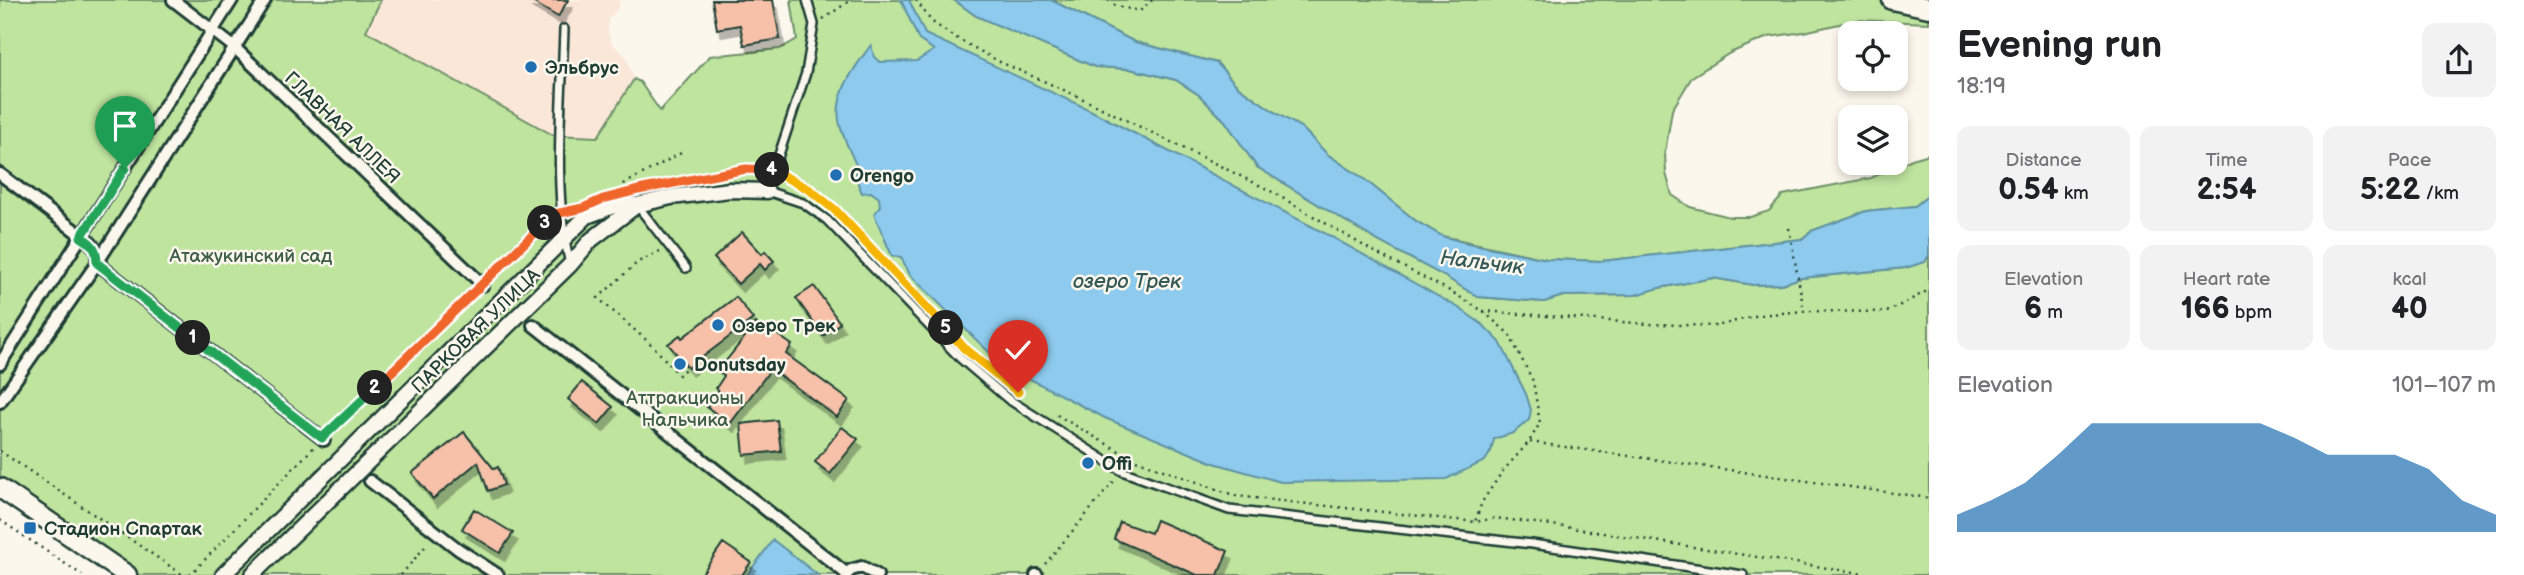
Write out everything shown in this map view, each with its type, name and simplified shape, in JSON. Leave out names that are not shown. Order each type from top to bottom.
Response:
[{"type":"street","name":"ГЛАВНАЯ АЛЛЕЯ","points":[[173,0],[234,47],[483,285]]},
{"type":"street","points":[[0,365],[232,0]]},
{"type":"street","points":[[0,402],[97,263],[265,0]]},
{"type":"street","points":[[1892,0],[1929,8]]},
{"type":"street","points":[[0,174],[90,242],[97,251],[97,263]]},
{"type":"street","name":"ПАРКОВАЯ УЛИЦА","points":[[223,575],[587,216],[633,198],[671,197],[730,190],[767,191]]},
{"type":"street","name":"ПАРКОВАЯ УЛИЦА","points":[[252,575],[570,265],[633,198]]},
{"type":"street","points":[[97,263],[323,439]]},
{"type":"street","points":[[533,325],[847,574],[856,567],[862,567],[877,575]]},
{"type":"street","points":[[370,481],[498,575]]},
{"type":"street","points":[[0,488],[127,575]]},
{"type":"lane","points":[[807,0],[814,24],[806,73],[767,191],[803,203],[827,219],[960,358],[1008,399],[1122,471],[1229,510],[1532,544],[1743,575]]},
{"type":"lane","points":[[564,29],[561,175],[564,238],[570,265]]},
{"type":"lane","points":[[633,198],[685,268]]},
{"type":"path","points":[[814,24],[851,0]]},
{"type":"path","points":[[916,0],[931,21],[951,36],[1269,190],[1376,253],[1450,291],[1483,311],[1509,334],[1533,381],[1540,423],[1529,442],[1502,472],[1482,502],[1475,522]]},
{"type":"path","points":[[1108,0],[1116,6],[1140,11],[1152,0]]},
{"type":"path","points":[[633,198],[621,194],[624,184],[681,153]]},
{"type":"path","points":[[686,180],[746,169],[775,170],[810,190],[845,220]]},
{"type":"path","points":[[190,575],[323,439],[550,219],[562,212]]},
{"type":"path","points":[[1789,228],[1804,311]]},
{"type":"path","points":[[669,246],[638,262],[598,298],[653,346],[679,375],[687,367]]},
{"type":"path","points":[[1483,311],[1648,324],[1717,326],[1759,315],[1804,311],[1887,312],[1929,290]]},
{"type":"path","points":[[1052,412],[1133,459],[1236,496],[1475,522],[1495,518],[1552,525],[1873,575]]},
{"type":"path","points":[[1529,442],[1929,498]]},
{"type":"path","points":[[0,451],[183,575]]},
{"type":"path","points":[[1037,575],[1122,471]]},
{"type":"path","points":[[0,520],[82,575]]},
{"type":"path","points":[[401,575],[438,533]]},
{"type":"shaded area","name":"Эльбрус","points":[[381,0],[619,0],[619,7],[608,20],[608,32],[612,44],[625,55],[634,79],[598,137],[553,135],[366,31]]},
{"type":"green space","name":"Атажукинский сад","points":[[0,0],[381,0],[366,31],[553,135],[598,137],[634,79],[640,82],[660,111],[710,56],[780,49],[797,39],[791,0],[954,0],[976,16],[1095,67],[1130,69],[1176,80],[1199,95],[1225,121],[1257,167],[1378,241],[1478,297],[1544,302],[1563,296],[1635,295],[1713,278],[1753,285],[1781,284],[1801,278],[1905,268],[1925,262],[1929,255],[1929,575],[127,575],[0,488]]},
{"type":"green space","points":[[1051,0],[1929,0],[1929,23],[1838,21],[1838,24],[1768,37],[1730,53],[1692,77],[1672,110],[1665,153],[1666,173],[1672,195],[1690,207],[1730,217],[1750,217],[1769,211],[1783,195],[1877,175],[1908,175],[1908,161],[1929,154],[1929,195],[1915,206],[1866,211],[1811,231],[1802,239],[1601,261],[1547,259],[1442,236],[1416,221],[1364,179],[1327,154],[1302,128],[1237,86],[1217,63],[1135,42]]},
{"type":"water","name":"озеро Трек","points":[[901,0],[909,0],[925,34],[1090,110],[1328,235],[1459,308],[1483,325],[1500,342],[1526,394],[1531,410],[1529,420],[1513,433],[1494,439],[1485,461],[1446,479],[1281,482],[1214,463],[1105,418],[1001,364],[910,275],[901,257],[892,256],[874,214],[880,207],[879,198],[871,192],[862,193],[854,174],[859,171],[840,125],[839,103],[846,82],[871,45],[874,57],[880,62],[917,61],[934,50],[919,40]]},
{"type":"water","name":"Нальчик","points":[[954,0],[1051,0],[1135,42],[1217,63],[1237,86],[1302,128],[1327,154],[1364,179],[1416,221],[1442,236],[1463,242],[1547,259],[1601,261],[1802,239],[1811,231],[1866,211],[1915,206],[1929,195],[1929,255],[1925,262],[1905,268],[1801,278],[1781,284],[1753,285],[1713,278],[1635,295],[1563,296],[1544,302],[1478,297],[1378,241],[1257,167],[1225,121],[1199,95],[1176,80],[1130,69],[1095,67],[976,16]]},
{"type":"water","points":[[773,540],[818,575],[747,575]]},
{"type":"building","points":[[529,0],[568,0],[558,17]]},
{"type":"building","points":[[712,0],[773,0],[780,39],[744,45],[740,25],[717,29]]},
{"type":"building","points":[[742,232],[762,254],[765,251],[774,261],[765,270],[760,264],[738,284],[714,258]]},
{"type":"building","points":[[814,286],[840,323],[823,336],[796,298]]},
{"type":"building","name":"Озеро Трек","points":[[736,297],[753,319],[688,368],[668,344],[680,335],[682,338]]},
{"type":"building","points":[[756,323],[764,334],[768,328],[792,345],[786,354],[849,400],[837,417],[771,369],[730,424],[707,407],[719,391],[716,388],[724,376],[718,371]]},
{"type":"building","points":[[582,382],[613,407],[599,424],[568,399]]},
{"type":"building","points":[[777,420],[781,451],[744,455],[741,424]]},
{"type":"building","points":[[842,427],[858,439],[830,474],[815,462]]},
{"type":"building","points":[[464,432],[494,469],[498,467],[504,485],[488,491],[478,462],[433,499],[412,473]]},
{"type":"building","points":[[474,509],[513,533],[500,553],[462,529]]},
{"type":"building","points":[[1156,520],[1228,551],[1218,575],[1197,575],[1114,539],[1120,522],[1151,533]]},
{"type":"building","points":[[723,543],[751,562],[742,575],[701,575]]},
{"type":"place","name":"Эльбрус","points":[[531,67]]},
{"type":"place","name":"Orengo","points":[[836,175]]},
{"type":"place","name":"Озеро Трек","points":[[718,325]]},
{"type":"place","name":"Donutsday","points":[[680,364]]},
{"type":"place","name":"Offi","points":[[1088,463]]},
{"type":"place","name":"Стадион Спартак","points":[[30,528]]},
{"type":"route","points":[[125,168],[81,237],[90,242],[97,251],[97,263],[322,438],[555,214],[574,211],[603,199],[638,190],[746,169],[775,170],[810,190],[835,210],[964,348],[1018,392]]},
{"type":"park label","name":"Аттракционы Нальчика","points":[[685,408]]}]
